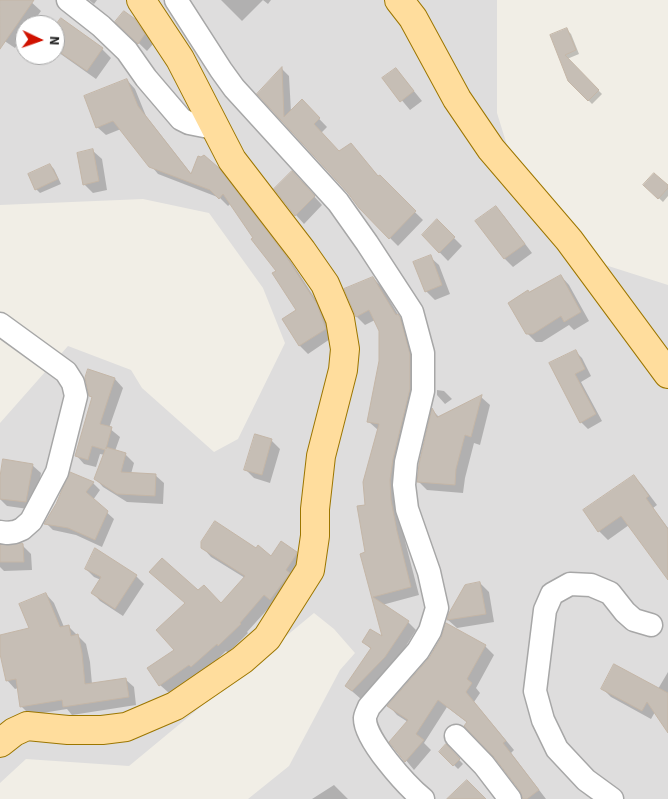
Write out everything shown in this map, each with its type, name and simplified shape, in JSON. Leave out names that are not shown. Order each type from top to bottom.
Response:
[{"type":"main road","points":[[0,743],[14,732],[27,726],[68,730],[102,730],[126,727],[175,706],[242,660],[267,638],[310,570],[315,536],[315,509],[321,456],[343,370],[346,349],[340,319],[324,284],[302,251],[232,160],[180,59],[141,0]]},
{"type":"main road","points":[[399,0],[413,18],[457,99],[491,149],[568,240],[668,374]]},
{"type":"street","points":[[68,0],[101,26],[127,51],[146,78],[182,120],[214,128]]},
{"type":"street","points":[[176,0],[234,88],[338,202],[412,312],[423,353],[423,391],[406,462],[404,485],[407,509],[428,572],[437,608],[430,631],[418,651],[369,707],[365,718],[369,732],[382,753],[408,786],[423,799]]},
{"type":"street","points":[[0,324],[66,372],[76,396],[57,472],[38,509],[22,529],[7,534],[0,532]]},
{"type":"street","points":[[612,799],[586,780],[558,749],[543,720],[535,691],[545,610],[552,594],[570,584],[591,585],[610,594],[634,620],[651,625]]},
{"type":"street","points":[[456,736],[484,765],[510,799]]},
{"type":"shaded area","points":[[0,0],[497,0],[497,113],[510,155],[602,264],[668,285],[668,799],[248,799],[289,766],[340,670],[355,653],[334,629],[314,613],[129,766],[26,759],[0,783],[0,423],[68,346],[131,370],[142,388],[214,452],[238,439],[285,343],[263,288],[209,213],[143,199],[0,205]]},
{"type":"building","points":[[0,0],[34,0],[24,15],[15,15],[15,27],[0,49]]},
{"type":"building","points":[[124,11],[135,19],[145,34],[138,44],[115,22]]},
{"type":"building","points":[[65,21],[103,48],[87,71],[65,56]]},
{"type":"building","points":[[567,28],[576,50],[565,55],[599,90],[588,101],[568,81],[550,35]]},
{"type":"building","points":[[282,67],[284,117],[302,99],[320,118],[314,124],[339,151],[351,143],[378,176],[380,175],[416,211],[389,239],[257,94]]},
{"type":"building","points":[[396,68],[414,91],[400,102],[382,78]]},
{"type":"building","points":[[127,79],[138,106],[191,174],[198,156],[204,155],[219,168],[284,253],[317,304],[326,329],[299,346],[282,319],[296,310],[272,273],[276,271],[251,239],[253,238],[223,194],[219,199],[210,190],[149,167],[113,121],[96,128],[84,96]]},
{"type":"building","points":[[93,149],[99,181],[83,185],[77,153]]},
{"type":"building","points":[[50,164],[58,179],[35,190],[28,174]]},
{"type":"building","points":[[292,171],[315,196],[295,216],[274,189]]},
{"type":"building","points":[[654,173],[668,185],[668,188],[658,199],[643,185]]},
{"type":"building","points":[[496,206],[525,244],[504,259],[475,221]]},
{"type":"building","points":[[437,219],[455,237],[439,253],[422,235]]},
{"type":"building","points":[[431,255],[442,285],[425,292],[413,262]]},
{"type":"building","points":[[561,275],[581,312],[564,322],[561,316],[533,334],[526,334],[508,303],[528,290],[529,292]]},
{"type":"building","points":[[373,277],[396,315],[398,314],[400,317],[410,354],[410,389],[393,459],[390,480],[391,500],[397,531],[411,587],[373,597],[409,621],[385,657],[352,691],[345,686],[371,648],[362,642],[370,629],[382,636],[360,554],[365,552],[357,506],[365,505],[363,482],[379,424],[367,422],[379,361],[379,331],[369,310],[356,317],[344,289]]},
{"type":"building","points":[[576,350],[585,369],[575,374],[596,414],[580,423],[549,363]]},
{"type":"building","points":[[88,369],[115,378],[100,424],[112,427],[107,447],[126,453],[121,472],[156,474],[155,496],[117,494],[94,479],[105,450],[92,446],[88,460],[75,456],[92,397],[89,396],[85,378]]},
{"type":"building","points":[[482,395],[471,437],[465,435],[456,469],[455,485],[417,482],[419,464],[432,408],[437,417]]},
{"type":"building","points":[[255,434],[272,439],[262,475],[244,470]]},
{"type":"building","points":[[3,459],[33,464],[26,502],[0,499],[0,477]]},
{"type":"building","points":[[70,472],[94,482],[86,492],[108,511],[95,540],[68,528],[44,524],[56,504]]},
{"type":"building","points":[[634,475],[649,496],[646,498],[668,529],[668,580],[621,516],[598,532],[583,510]]},
{"type":"building","points":[[215,521],[256,548],[258,545],[271,556],[281,541],[297,552],[286,570],[290,573],[270,600],[264,595],[241,624],[218,646],[217,644],[191,667],[189,665],[159,686],[147,668],[174,650],[156,630],[185,603],[149,572],[162,558],[198,590],[204,585],[221,603],[245,576],[201,548],[201,542]]},
{"type":"building","points":[[23,544],[24,562],[0,562],[0,545]]},
{"type":"building","points":[[95,548],[137,575],[115,609],[91,593],[101,577],[85,569]]},
{"type":"building","points":[[480,582],[486,614],[447,620],[465,585]]},
{"type":"building","points":[[46,593],[60,627],[69,625],[71,636],[78,634],[85,684],[126,678],[129,697],[63,707],[62,700],[20,707],[16,679],[6,681],[0,654],[0,635],[29,628],[19,604]]},
{"type":"building","points":[[446,623],[486,645],[467,679],[472,683],[466,692],[506,741],[503,743],[539,790],[527,799],[523,799],[520,791],[494,757],[464,726],[467,722],[438,700],[416,734],[424,740],[405,762],[389,742],[408,720],[387,706],[429,658],[441,638]]},
{"type":"building","points":[[614,664],[668,693],[668,733],[647,702],[642,711],[601,689]]},
{"type":"building","points":[[446,744],[460,759],[453,766],[439,752]]},
{"type":"building","points":[[467,780],[486,799],[447,799]]}]
